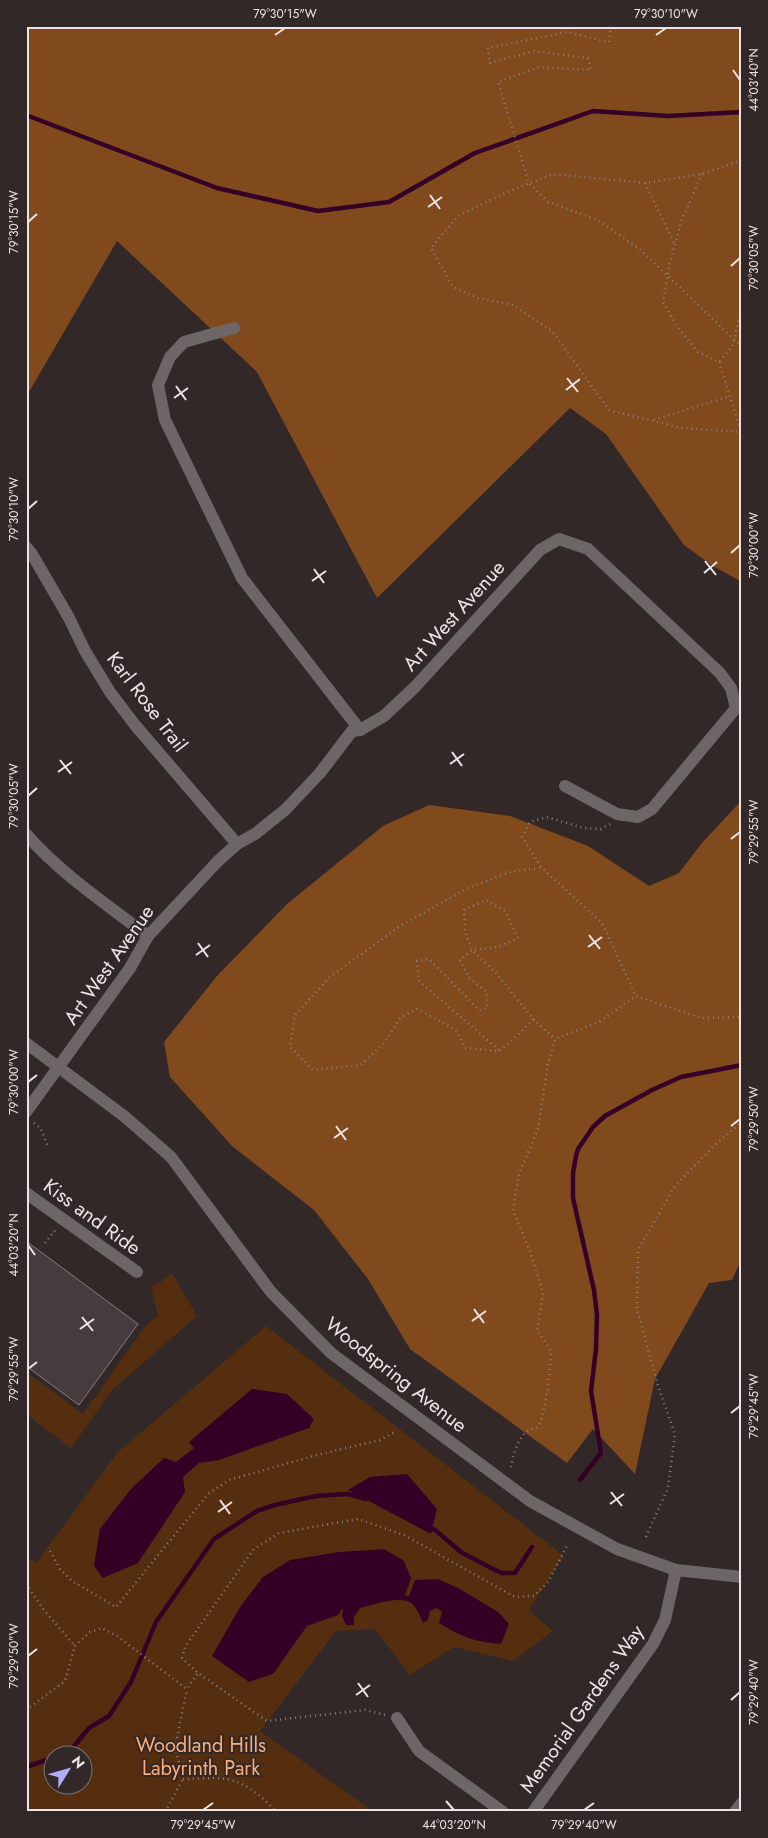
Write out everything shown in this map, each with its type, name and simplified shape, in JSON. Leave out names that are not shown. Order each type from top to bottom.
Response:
[{"type":"street","points":[[234,328],[184,342],[170,357],[158,385],[165,420],[242,578],[360,730]]},
{"type":"street","name":"Art West Avenue","points":[[26,1112],[130,968],[148,936],[180,899],[237,844],[255,834],[285,810],[320,773],[352,731],[360,730],[384,716],[415,687],[540,550],[559,539],[588,549],[720,673],[731,688],[736,708],[652,809],[638,817],[617,814],[565,786]]},
{"type":"street","name":"Karl Rose Trail","points":[[26,547],[32,554],[69,618],[85,651],[110,692],[135,725],[237,844]]},
{"type":"street","points":[[26,834],[42,852],[148,936]]},
{"type":"street","name":"Woodspring Avenue","points":[[26,1044],[124,1116],[171,1157],[271,1292],[331,1353],[530,1500],[617,1550],[676,1570],[742,1577]]},
{"type":"street","name":"Kiss and Ride","points":[[26,1193],[137,1272]]},
{"type":"street","name":"Memorial Gardens Way","points":[[533,1812],[653,1644],[665,1620],[676,1570]]},
{"type":"street","points":[[397,1718],[419,1751],[503,1812]]},
{"type":"street","points":[[735,1812],[742,1803]]},
{"type":"path","points":[[611,26],[609,42],[566,32],[488,48],[490,63],[534,50],[588,58],[591,70],[539,67],[498,82],[529,183],[548,202],[598,220],[642,250],[733,341],[742,347]]},
{"type":"path","points":[[702,174],[681,222],[667,275],[663,302],[672,318],[698,352],[719,362],[742,431],[681,428],[609,410],[552,331],[513,305],[478,298],[453,286],[431,248],[458,216],[504,193],[553,174],[645,183],[702,174],[742,160]]},
{"type":"path","points":[[645,183],[675,246]]},
{"type":"path","points":[[742,242],[740,260],[742,274]]},
{"type":"path","points":[[719,362],[732,347],[742,306]]},
{"type":"path","points":[[652,421],[730,396]]},
{"type":"path","points":[[617,814],[610,824],[601,829],[584,828],[546,817],[530,822],[522,837],[542,868],[602,923],[636,996],[701,1018],[742,1017]]},
{"type":"path","points":[[533,1018],[500,1051],[465,1048],[456,1030],[417,1009],[400,1018],[385,1042],[361,1065],[313,1070],[290,1047],[295,1015],[330,977],[400,926],[466,890],[513,871],[542,868]]},
{"type":"path","points":[[500,1051],[419,981],[417,961],[429,959],[451,979],[479,1010],[487,1008],[486,991],[469,978],[460,960],[472,950],[498,947],[518,938],[505,911],[486,900],[464,910],[465,932],[472,950],[496,973],[533,1018],[555,1039]]},
{"type":"path","points":[[555,1039],[599,1022],[636,996]]},
{"type":"path","points":[[511,1467],[514,1454],[522,1437],[529,1430],[537,1428],[541,1424],[544,1406],[548,1398],[551,1351],[537,1331],[544,1293],[530,1251],[512,1211],[519,1174],[538,1129],[548,1064],[555,1039]]},
{"type":"path","points":[[646,1537],[668,1488],[674,1434],[658,1386],[637,1310],[638,1250],[675,1186],[717,1143],[742,1122]]},
{"type":"path","points":[[34,1123],[41,1128],[48,1147]]},
{"type":"path","points":[[45,1243],[64,1220]]},
{"type":"path","points":[[50,1551],[60,1569],[72,1581],[116,1608],[208,1494],[229,1480],[321,1454],[380,1440],[396,1432]]},
{"type":"path","points":[[397,1718],[365,1710],[267,1721],[198,1673],[182,1658],[185,1647],[253,1550],[279,1533],[358,1519],[404,1535],[515,1597],[534,1596],[548,1582],[568,1544]]},
{"type":"path","points":[[26,1584],[43,1609],[75,1646]]},
{"type":"path","points":[[26,1710],[65,1681],[75,1646],[90,1632],[102,1628],[117,1636],[187,1689]]},
{"type":"path","points":[[165,1812],[183,1779],[175,1747],[187,1689],[198,1673]]},
{"type":"path","points":[[183,1779],[227,1779],[252,1790],[264,1798],[276,1812]]},
{"type":"green space","points":[[172,1273],[197,1316],[113,1389],[71,1448],[26,1414],[26,1372],[83,1414],[146,1325],[158,1316],[151,1286],[162,1281]]},
{"type":"green space","name":"Woodland Hills Labyrinth Park","points":[[266,1326],[564,1556],[529,1610],[553,1631],[513,1661],[454,1647],[410,1675],[375,1629],[336,1631],[260,1731],[374,1812],[26,1812],[26,1556],[36,1563],[118,1452]]},
{"type":"shaded area","points":[[26,26],[742,26],[742,582],[713,566],[684,545],[606,434],[570,408],[377,598],[257,372],[117,241],[26,397]]},
{"type":"shaded area","points":[[742,800],[742,1258],[732,1280],[709,1283],[655,1379],[635,1474],[593,1429],[567,1463],[410,1349],[368,1279],[314,1210],[232,1146],[170,1077],[164,1042],[217,976],[287,904],[383,826],[429,805],[510,816],[588,846],[649,886],[679,873],[702,843]]},
{"type":"shaded area","points":[[252,1389],[287,1394],[314,1419],[309,1428],[219,1460],[199,1463],[183,1477],[185,1492],[138,1563],[103,1578],[94,1566],[100,1529],[131,1489],[164,1458],[176,1462],[194,1448],[189,1442]]},
{"type":"shaded area","points":[[407,1474],[437,1509],[431,1534],[348,1490],[370,1477]]},
{"type":"shaded area","points":[[384,1549],[404,1561],[411,1578],[405,1596],[409,1596],[415,1580],[438,1579],[458,1588],[498,1612],[509,1624],[501,1644],[476,1640],[447,1628],[439,1623],[442,1612],[437,1608],[430,1611],[428,1620],[423,1623],[417,1610],[411,1603],[393,1600],[360,1608],[354,1617],[354,1625],[346,1625],[342,1616],[343,1608],[338,1615],[307,1626],[273,1674],[249,1682],[212,1656],[240,1607],[263,1577],[290,1560],[339,1552]]},
{"type":"building","points":[[26,1241],[138,1324],[79,1405],[26,1366]]},
{"type":"waterway","points":[[26,115],[217,188],[318,211],[389,202],[475,153],[593,111],[668,116],[742,112]]},
{"type":"waterway","points":[[580,1480],[601,1453],[591,1391],[596,1349],[597,1315],[594,1290],[573,1198],[573,1173],[578,1149],[593,1127],[605,1116],[652,1090],[681,1077],[742,1065]]},
{"type":"waterway","points":[[74,1746],[89,1728],[109,1716],[131,1682],[156,1622],[214,1539],[257,1511],[275,1505],[316,1496],[348,1494],[366,1499]]},
{"type":"waterway","points":[[429,1528],[435,1530],[461,1552],[502,1573],[515,1573],[532,1547]]},
{"type":"waterway","points":[[26,1767],[42,1761]]}]
